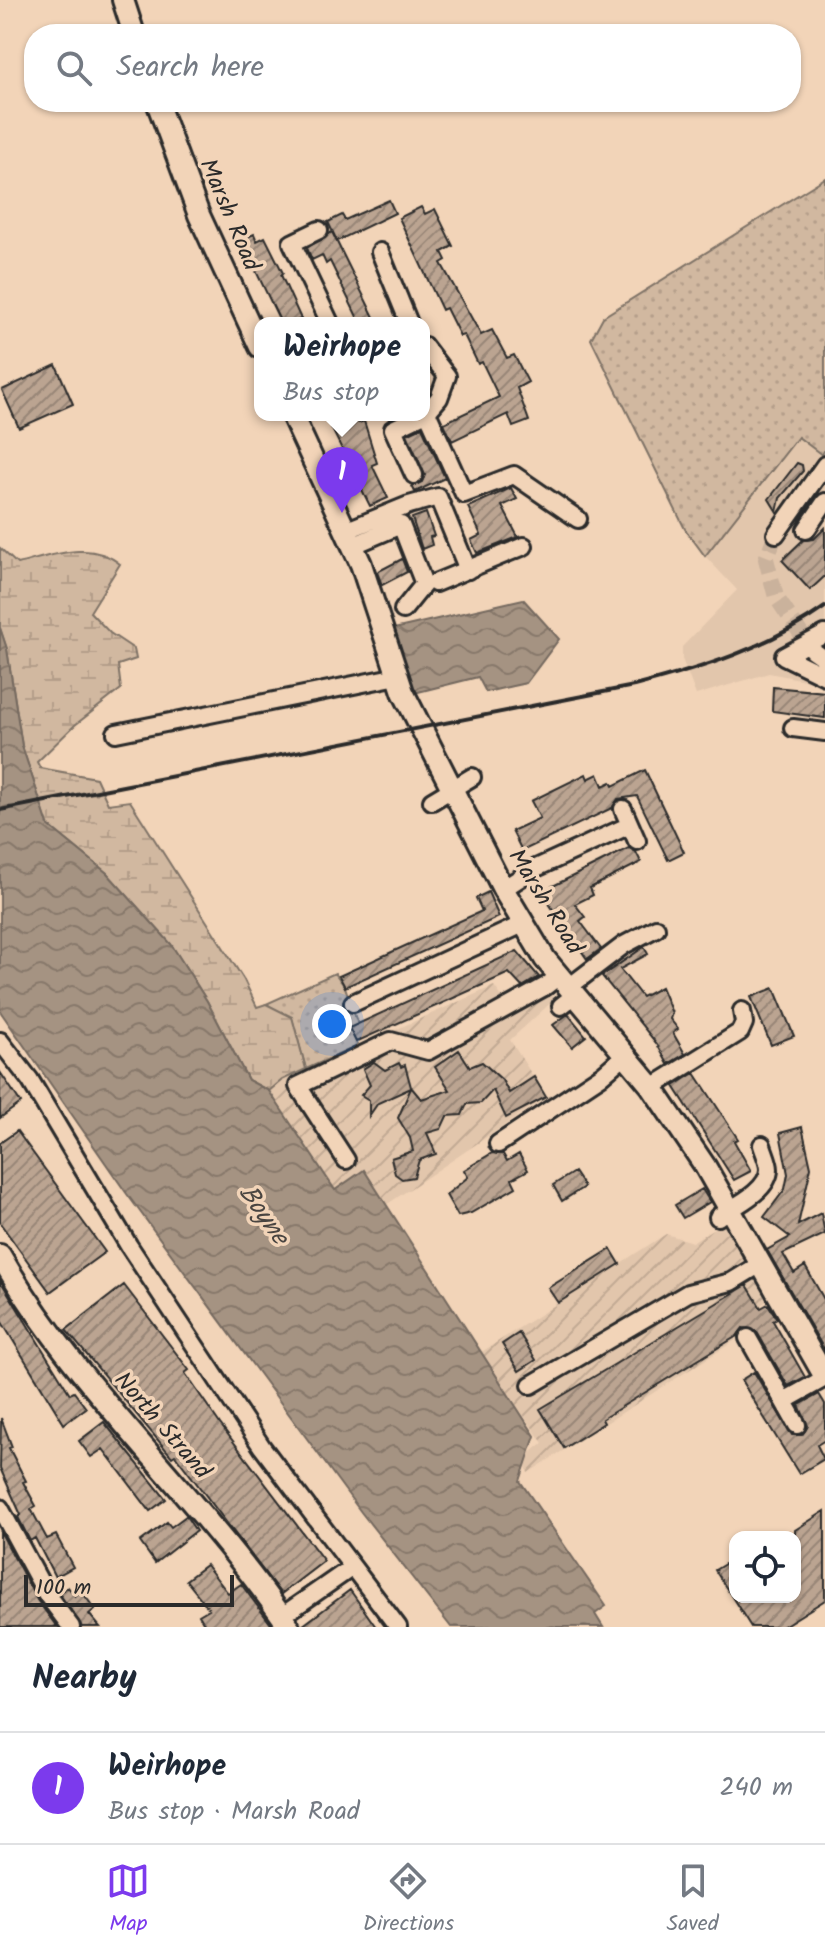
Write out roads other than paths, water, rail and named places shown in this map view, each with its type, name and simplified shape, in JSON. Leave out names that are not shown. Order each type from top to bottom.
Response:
[{"type":"main road","points":[[123,0],[131,24]]},
{"type":"main road","name":"Marsh Road","points":[[161,112],[199,215],[254,334]]},
{"type":"main road","name":"Marsh Road","points":[[295,421],[349,538],[398,676],[451,789],[503,889],[566,991],[652,1087],[724,1213],[762,1263],[825,1378]]},
{"type":"main road","name":"North Strand","points":[[0,1255],[45,1324],[104,1400],[189,1497],[285,1622]]},
{"type":"street","points":[[319,230],[292,243],[327,317]]},
{"type":"street","points":[[380,252],[407,317]]},
{"type":"street","points":[[430,354],[447,376],[439,398],[430,408]]},
{"type":"street","points":[[410,421],[393,429],[414,475]]},
{"type":"street","points":[[428,421],[464,494],[514,475],[578,519]]},
{"type":"street","points":[[776,534],[825,465]]},
{"type":"street","points":[[349,538],[409,505],[438,497],[468,570]]},
{"type":"street","points":[[806,530],[825,502]]},
{"type":"street","points":[[349,538],[401,525],[424,584],[403,610]]},
{"type":"street","points":[[435,583],[524,546]]},
{"type":"street","points":[[825,634],[784,656],[825,676]]},
{"type":"street","points":[[116,733],[398,676]]},
{"type":"street","points":[[793,728],[825,732]]},
{"type":"street","points":[[432,801],[472,777]]},
{"type":"street","points":[[503,889],[534,869],[630,825]]},
{"type":"street","points":[[353,1003],[523,924]]},
{"type":"street","points":[[346,1160],[298,1086],[391,1041],[428,1051],[546,986],[566,991],[624,945],[656,928]]},
{"type":"street","points":[[652,1087],[740,1032],[744,1023],[742,1011]]},
{"type":"street","points":[[0,1041],[30,1080],[129,1246],[224,1391],[351,1568],[398,1627]]},
{"type":"street","points":[[498,1144],[602,1075],[625,1055]]},
{"type":"street","points":[[724,1213],[752,1195],[766,1179],[769,1169],[762,1145]]},
{"type":"street","points":[[531,1385],[688,1293],[731,1282],[762,1263]]},
{"type":"street","points":[[748,1338],[797,1425]]},
{"type":"street","points":[[784,1401],[825,1378]]},
{"type":"street","points":[[0,1508],[47,1595],[71,1627]]},
{"type":"street","points":[[285,1622],[351,1568]]},
{"type":"water","points":[[523,599],[559,639],[526,683],[486,692],[478,677],[414,693],[394,629]]},
{"type":"water","name":"Boyne","points":[[0,628],[7,649],[22,746],[48,825],[107,873],[171,944],[207,1001],[248,1080],[269,1091],[335,1190],[364,1170],[535,1436],[520,1481],[606,1606],[595,1614],[603,1627],[451,1627],[361,1512],[127,1194],[0,1011]]},
{"type":"tunnel","points":[[776,534],[766,559],[776,597],[812,650]]},
{"type":"railway","points":[[0,810],[634,686],[734,655],[780,634],[825,607]]},
{"type":"place","name":"Weirhope","points":[[342,513]]}]
